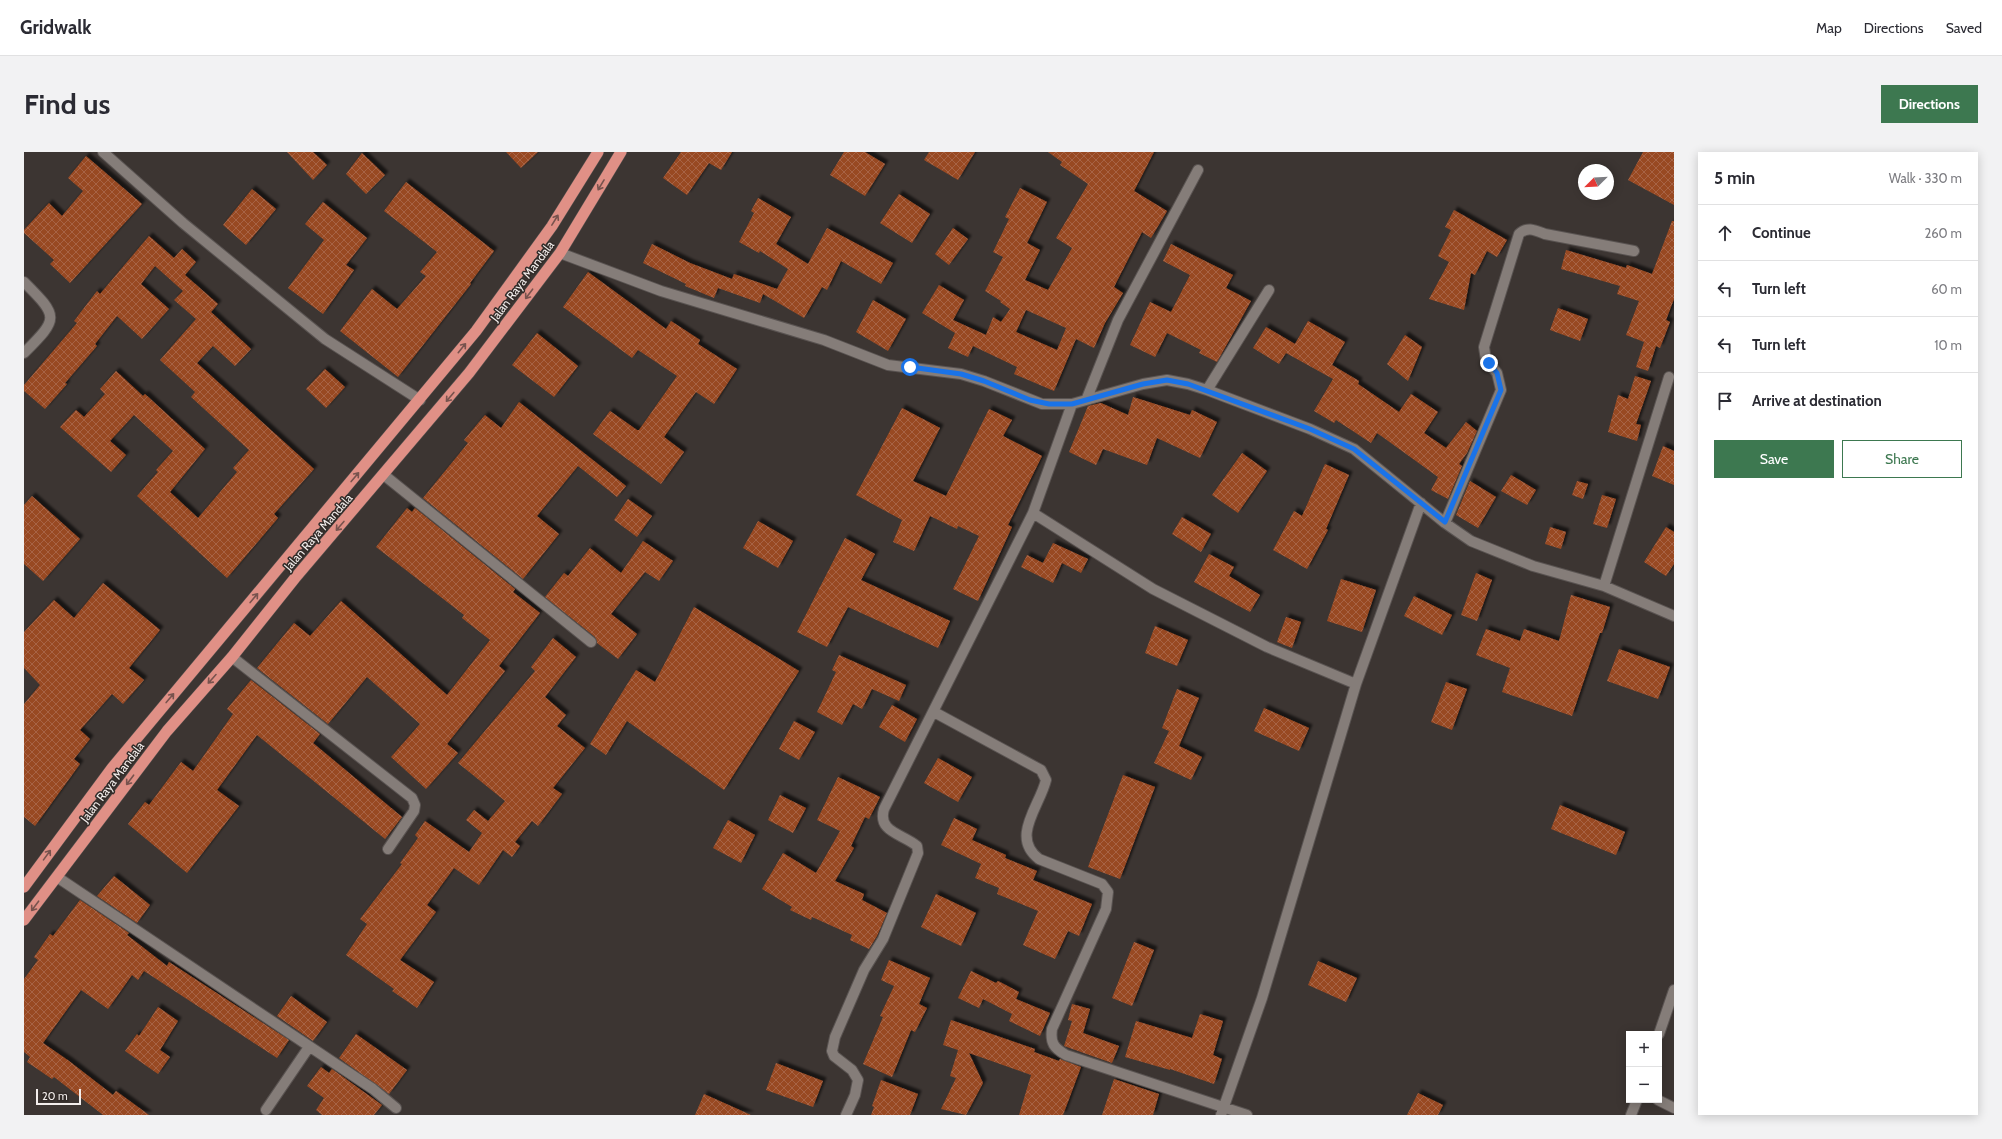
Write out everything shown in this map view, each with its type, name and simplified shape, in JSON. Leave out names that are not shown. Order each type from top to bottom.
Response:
[{"type":"highway","name":"Jalan Raya Mandala","points":[[24,887],[112,768],[476,331],[548,232],[598,152]]},
{"type":"highway","name":"Jalan Raya Mandala","points":[[24,920],[167,731],[232,657],[295,578],[384,475],[469,373],[560,253],[621,152]]},
{"type":"highway","points":[[153,719],[167,731]]},
{"type":"street","points":[[103,152],[183,223],[325,339],[420,400]]},
{"type":"street","points":[[1087,398],[1118,320],[1198,170]]},
{"type":"street","points":[[1445,522],[1501,390],[1497,373],[1486,360],[1484,347],[1519,234],[1525,230],[1534,230],[1545,234],[1634,251]]},
{"type":"street","points":[[560,253],[661,291],[824,340],[888,365],[961,374],[984,381],[1042,404],[1072,404],[1087,398],[1143,384],[1167,380],[1188,384],[1207,390],[1310,429],[1354,449],[1445,522],[1471,540],[1498,553],[1533,566],[1604,586],[1674,616]]},
{"type":"street","points":[[24,282],[47,306],[50,313],[47,330],[24,353]]},
{"type":"street","points":[[1207,390],[1269,290]]},
{"type":"street","points":[[1604,586],[1669,376]]},
{"type":"street","points":[[846,1115],[856,1090],[858,1080],[852,1070],[834,1056],[832,1051],[835,1037],[864,970],[883,939],[918,853],[918,846],[887,828],[883,823],[882,816],[1033,513],[1072,404]]},
{"type":"street","points":[[384,475],[591,642]]},
{"type":"street","points":[[1223,1111],[1262,998],[1356,684],[1421,503]]},
{"type":"street","points":[[1033,513],[1153,589],[1267,647],[1356,684]]},
{"type":"street","points":[[232,657],[412,798],[414,811],[388,849]]},
{"type":"street","points":[[934,712],[1041,770],[1046,780],[1027,827],[1026,836],[1028,848],[1032,854],[1039,859],[1102,884],[1108,892],[1106,909],[1052,1029],[1052,1044],[1056,1049],[1066,1055],[1223,1111],[1248,1115]]},
{"type":"street","points":[[57,877],[373,1090],[396,1108]]},
{"type":"street","points":[[1660,1031],[1674,990]]},
{"type":"street","points":[[266,1110],[309,1047]]},
{"type":"street","points":[[1662,1102],[1674,1108]]},
{"type":"street","points":[[1631,1115],[1635,1103]]},
{"type":"building","points":[[287,152],[313,152],[327,165],[313,180]]},
{"type":"building","points":[[506,152],[538,152],[521,168]]},
{"type":"building","points":[[681,152],[732,152],[721,170],[709,163],[687,195],[663,178]]},
{"type":"building","points":[[844,152],[865,152],[885,164],[865,196],[830,175]]},
{"type":"building","points":[[929,152],[975,152],[958,180],[924,160]]},
{"type":"building","points":[[1048,152],[1154,152],[1134,191],[1167,211],[1151,238],[1142,232],[1114,287],[1123,293],[1105,323],[1094,348],[1076,339],[1054,391],[1014,374],[1017,367],[973,346],[968,357],[948,348],[955,333],[922,313],[939,285],[964,300],[953,320],[986,335],[993,317],[1001,322],[1010,309],[1000,302],[1001,301],[985,291],[1003,257],[993,252],[1009,219],[1005,217],[1020,188],[1047,202],[1027,243],[1040,250],[1025,280],[1048,290],[1072,248],[1056,238],[1088,184],[1060,165],[1062,162]],"holes":[[[1026,310],[1066,328],[1057,350],[1016,332]]]},
{"type":"building","points":[[1643,152],[1674,152],[1674,205],[1628,180]]},
{"type":"building","points":[[362,153],[385,175],[366,194],[346,174]]},
{"type":"building","points":[[86,156],[142,204],[70,283],[50,264],[54,260],[24,233],[24,230],[49,203],[62,216],[83,191],[68,178]]},
{"type":"building","points":[[406,182],[494,251],[470,283],[471,284],[398,377],[340,331],[372,289],[397,309],[426,276],[420,272],[437,252],[384,211]]},
{"type":"building","points":[[252,189],[276,209],[246,245],[223,225]]},
{"type":"building","points":[[899,194],[930,214],[912,243],[880,223]]},
{"type":"building","points":[[758,198],[791,217],[776,244],[808,264],[827,228],[893,263],[881,284],[841,261],[827,290],[822,287],[804,318],[763,294],[760,303],[718,288],[714,298],[685,286],[686,284],[643,263],[652,244],[690,263],[732,279],[734,274],[777,289],[788,269],[760,251],[759,253],[739,242],[754,213],[751,211]]},
{"type":"building","points":[[323,202],[367,238],[346,265],[354,270],[323,314],[288,288],[324,240],[305,224]]},
{"type":"building","points":[[1454,210],[1507,240],[1497,257],[1487,251],[1475,275],[1471,273],[1464,310],[1429,299],[1449,262],[1438,256],[1451,230],[1445,227]]},
{"type":"building","points":[[1672,221],[1674,221],[1674,299],[1666,320],[1670,322],[1660,348],[1656,346],[1648,371],[1636,367],[1644,342],[1626,335],[1639,301],[1617,294],[1620,286],[1561,269],[1566,250],[1626,268],[1627,265],[1652,274]]},
{"type":"building","points":[[953,228],[968,239],[949,265],[935,254]]},
{"type":"building","points":[[149,236],[174,258],[182,249],[196,262],[185,275],[218,304],[211,312],[251,349],[235,366],[213,346],[197,363],[314,469],[274,514],[278,518],[227,578],[137,496],[158,472],[156,470],[173,451],[134,415],[110,441],[126,455],[111,472],[60,427],[76,410],[84,417],[105,394],[100,389],[116,371],[143,396],[145,394],[205,449],[170,492],[198,518],[237,472],[233,468],[249,450],[191,397],[195,392],[160,360],[196,319],[174,300],[183,291],[155,266],[141,284],[169,309],[142,339],[117,316],[95,344],[97,346],[45,409],[24,391],[24,385],[77,323],[74,321],[97,291],[100,294]]},
{"type":"building","points":[[1171,244],[1233,275],[1226,288],[1251,301],[1217,362],[1199,353],[1201,350],[1167,333],[1155,357],[1130,345],[1150,302],[1171,312],[1190,275],[1163,261]]},
{"type":"building","points":[[588,272],[666,329],[671,321],[700,340],[698,344],[737,369],[714,404],[696,392],[664,437],[684,452],[661,484],[593,434],[610,411],[639,430],[677,376],[638,350],[632,358],[563,307]]},
{"type":"building","points":[[873,300],[906,319],[888,351],[856,332]]},
{"type":"building","points":[[1558,308],[1588,319],[1580,341],[1550,330]]},
{"type":"building","points":[[1308,321],[1345,342],[1332,365],[1359,381],[1358,384],[1399,412],[1411,394],[1438,412],[1424,433],[1446,448],[1466,422],[1477,431],[1467,453],[1459,464],[1462,466],[1448,499],[1431,490],[1438,477],[1377,433],[1371,443],[1336,420],[1334,423],[1314,411],[1333,379],[1286,353],[1279,364],[1253,348],[1266,327],[1295,344]]},
{"type":"building","points":[[537,333],[578,366],[554,397],[512,365]]},
{"type":"building","points":[[1405,335],[1422,347],[1408,381],[1387,364]]},
{"type":"building","points":[[325,369],[345,387],[326,408],[306,389]]},
{"type":"building","points":[[1635,376],[1651,381],[1636,424],[1641,425],[1637,441],[1608,432],[1618,395],[1628,399]]},
{"type":"building","points":[[1133,397],[1190,415],[1192,410],[1217,422],[1200,458],[1157,438],[1147,465],[1103,449],[1096,465],[1069,452],[1088,406],[1101,403],[1128,415]]},
{"type":"building","points":[[519,402],[626,486],[617,497],[578,466],[537,516],[559,534],[523,579],[423,498],[468,443],[464,440],[485,415],[501,428]]},
{"type":"building","points":[[902,408],[940,428],[913,481],[946,496],[989,409],[1012,420],[1003,436],[1042,456],[1008,525],[1012,527],[978,601],[953,589],[979,536],[958,526],[957,529],[930,516],[914,551],[893,542],[902,520],[856,495]]},
{"type":"building","points":[[1663,446],[1674,451],[1674,485],[1652,476]]},
{"type":"building","points":[[1242,453],[1267,471],[1238,513],[1212,495]]},
{"type":"building","points":[[1325,464],[1349,475],[1326,529],[1328,530],[1307,569],[1273,550],[1294,511],[1302,516]]},
{"type":"building","points":[[1511,475],[1536,490],[1527,505],[1501,491]]},
{"type":"building","points":[[1470,481],[1496,497],[1478,528],[1456,515]]},
{"type":"building","points":[[1577,481],[1588,484],[1583,499],[1572,495]]},
{"type":"building","points":[[1602,495],[1616,499],[1607,528],[1593,524]]},
{"type":"building","points":[[32,496],[80,539],[43,581],[24,564],[24,505]]},
{"type":"building","points":[[628,499],[652,516],[637,537],[614,520]]},
{"type":"building","points":[[407,508],[412,512],[415,508],[515,589],[513,592],[540,613],[499,666],[505,671],[447,744],[458,753],[426,789],[391,757],[420,724],[367,677],[328,724],[257,668],[294,623],[310,636],[341,601],[447,695],[490,640],[462,618],[464,615],[376,547]]},
{"type":"building","points":[[1182,517],[1211,534],[1201,552],[1172,534]]},
{"type":"building","points":[[758,521],[793,541],[778,568],[743,548]]},
{"type":"building","points":[[1550,527],[1566,532],[1561,549],[1545,544]]},
{"type":"building","points":[[1666,527],[1674,532],[1674,564],[1666,576],[1644,562]]},
{"type":"building","points":[[845,538],[875,554],[861,580],[950,621],[938,648],[848,607],[827,647],[797,632]]},
{"type":"building","points":[[643,541],[673,561],[659,581],[645,572],[611,614],[637,634],[618,659],[597,643],[595,637],[545,597],[564,573],[568,576],[590,548],[621,573]]},
{"type":"building","points":[[1053,543],[1088,559],[1081,573],[1062,563],[1053,583],[1021,567],[1027,555],[1043,563]]},
{"type":"building","points":[[1209,554],[1234,567],[1229,576],[1260,595],[1250,612],[1194,582]]},
{"type":"building","points":[[1476,573],[1492,580],[1477,621],[1461,615]]},
{"type":"building","points":[[1341,579],[1376,590],[1362,632],[1327,621]]},
{"type":"building","points":[[103,583],[160,630],[129,668],[144,680],[123,704],[112,694],[80,730],[90,739],[74,759],[80,764],[35,826],[24,817],[24,704],[40,685],[24,668],[24,632],[54,600],[74,618]]},
{"type":"building","points":[[1571,595],[1610,607],[1572,716],[1502,692],[1510,668],[1476,655],[1486,629],[1520,641],[1524,629],[1559,641]]},
{"type":"building","points":[[1414,596],[1452,615],[1442,635],[1404,616]]},
{"type":"building","points":[[694,607],[799,671],[724,790],[627,721],[606,755],[590,744],[636,670],[655,682]]},
{"type":"building","points":[[1286,617],[1301,622],[1292,648],[1277,642]]},
{"type":"building","points":[[1155,626],[1188,640],[1177,666],[1145,653]]},
{"type":"building","points":[[553,638],[576,657],[545,697],[566,715],[557,726],[585,748],[553,788],[562,794],[538,826],[532,821],[515,842],[520,846],[512,857],[503,850],[479,885],[454,868],[427,905],[436,912],[400,960],[434,982],[417,1008],[392,991],[394,989],[346,955],[367,924],[360,919],[402,864],[400,863],[418,838],[415,835],[425,821],[469,852],[482,833],[466,820],[474,810],[488,821],[505,801],[458,763],[535,671],[531,667]]},
{"type":"building","points":[[1619,649],[1670,667],[1658,699],[1607,681]]},
{"type":"building","points":[[839,655],[906,685],[899,701],[872,689],[862,709],[853,704],[842,725],[817,712],[836,672],[832,670]]},
{"type":"building","points":[[251,680],[320,734],[313,743],[402,817],[385,839],[257,735],[217,790],[239,806],[187,873],[128,824],[145,802],[149,805],[181,762],[193,771],[233,714],[227,709]]},
{"type":"building","points":[[1446,682],[1467,689],[1452,730],[1431,722]]},
{"type":"building","points":[[1177,689],[1199,698],[1179,746],[1202,757],[1191,780],[1154,763],[1169,731],[1162,728]]},
{"type":"building","points":[[892,705],[917,719],[905,742],[879,727]]},
{"type":"building","points":[[1264,708],[1309,728],[1299,751],[1254,731]]},
{"type":"building","points":[[794,721],[815,732],[799,760],[779,749]]},
{"type":"building","points":[[938,758],[972,777],[958,802],[924,783]]},
{"type":"building","points":[[1123,775],[1155,787],[1120,879],[1088,867]]},
{"type":"building","points":[[838,777],[880,797],[869,819],[865,817],[851,846],[854,848],[835,881],[864,894],[862,900],[887,913],[877,936],[869,949],[850,940],[852,935],[812,917],[811,920],[790,910],[792,907],[762,889],[783,853],[816,873],[840,831],[817,820]]},
{"type":"building","points":[[780,795],[806,808],[793,833],[768,820]]},
{"type":"building","points":[[1560,805],[1625,832],[1616,855],[1551,829]]},
{"type":"building","points":[[954,818],[977,829],[972,840],[1006,855],[1005,858],[1037,871],[1033,880],[1092,904],[1079,936],[1068,931],[1055,959],[1023,945],[1038,911],[997,894],[999,888],[975,878],[981,864],[941,845]]},
{"type":"building","points":[[728,820],[755,835],[741,863],[713,848]]},
{"type":"building","points":[[114,876],[150,905],[137,923],[97,896]]},
{"type":"building","points":[[936,894],[976,913],[961,946],[921,927]]},
{"type":"building","points":[[80,900],[129,933],[127,935],[167,966],[169,962],[289,1040],[277,1058],[144,971],[138,980],[132,975],[108,1009],[81,990],[43,1043],[113,1095],[116,1091],[149,1115],[103,1115],[54,1077],[52,1079],[27,1062],[30,1057],[24,1052],[24,979],[38,960],[34,957],[50,934],[53,936]]},
{"type":"building","points":[[1134,942],[1154,950],[1132,1006],[1112,998]]},
{"type":"building","points":[[889,960],[930,978],[919,1004],[927,1008],[915,1032],[911,1030],[892,1077],[863,1064],[883,1017],[880,1016],[894,986],[881,980]]},
{"type":"building","points":[[1318,961],[1357,978],[1346,1002],[1308,985]]},
{"type":"building","points":[[971,971],[996,983],[998,981],[1019,992],[1016,999],[1050,1013],[1040,1036],[1009,1021],[1012,1014],[983,999],[979,1008],[958,998]]},
{"type":"building","points":[[291,996],[327,1022],[313,1041],[277,1016]]},
{"type":"building","points":[[1072,1004],[1090,1009],[1083,1033],[1119,1046],[1112,1063],[1064,1046],[1072,1021],[1068,1020]]},
{"type":"building","points":[[158,1007],[178,1021],[160,1050],[170,1057],[158,1074],[125,1051],[137,1034],[139,1036]]},
{"type":"building","points":[[1200,1014],[1223,1021],[1213,1055],[1222,1059],[1214,1084],[1170,1069],[1125,1057],[1136,1021],[1192,1038]]},
{"type":"building","points":[[951,1020],[1035,1049],[1034,1052],[1059,1061],[1060,1059],[1081,1067],[1063,1115],[1019,1115],[1031,1075],[969,1053],[983,1083],[966,1115],[941,1109],[956,1078],[950,1076],[958,1050],[943,1045]]},
{"type":"building","points":[[356,1034],[407,1070],[389,1094],[339,1058]]},
{"type":"building","points":[[776,1063],[823,1081],[813,1107],[766,1090]]},
{"type":"building","points":[[321,1067],[329,1073],[332,1069],[382,1105],[374,1115],[322,1115],[316,1110],[324,1098],[307,1086]]},
{"type":"building","points":[[1114,1079],[1159,1094],[1153,1115],[1102,1115]]},
{"type":"building","points":[[881,1080],[918,1094],[910,1115],[871,1115],[874,1107],[872,1106]]},
{"type":"building","points":[[1418,1093],[1443,1105],[1438,1115],[1407,1115]]},
{"type":"building","points":[[704,1094],[751,1115],[695,1115]]},
{"type":"route","points":[[910,367],[961,374],[984,381],[1042,404],[1072,404],[1087,398],[1143,384],[1167,380],[1188,384],[1310,429],[1354,449],[1445,522],[1501,390],[1500,380],[1497,373],[1489,363]]}]
